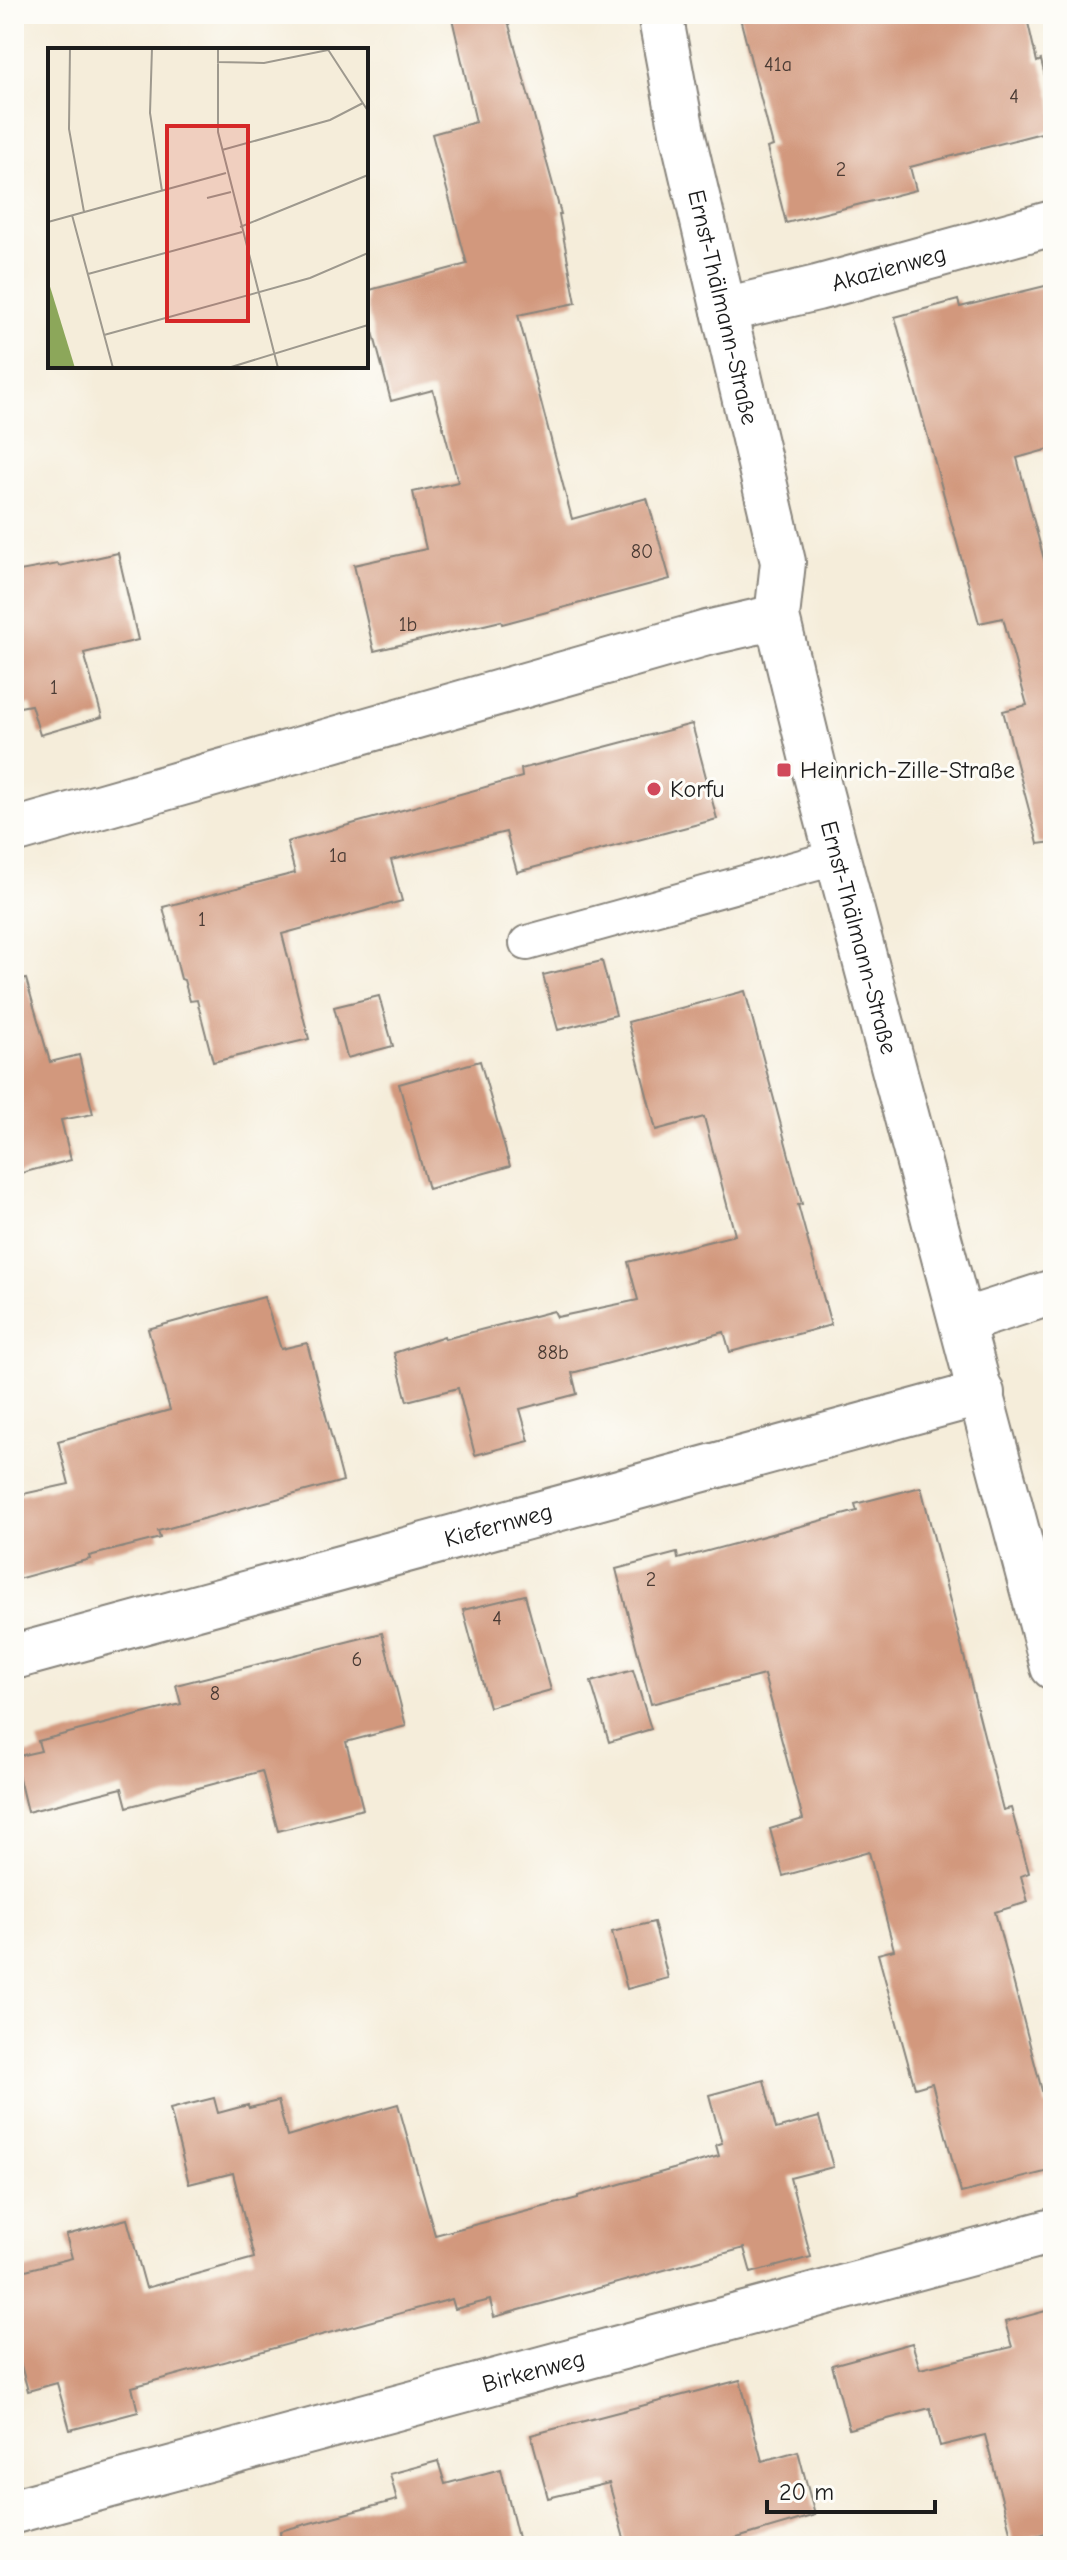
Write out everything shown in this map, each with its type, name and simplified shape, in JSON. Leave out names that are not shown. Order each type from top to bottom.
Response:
[{"type":"street","name":"Ernst-Thälmann-Straße","points":[[660,14],[682,132],[783,562],[777,617],[1053,1667]]},
{"type":"street","name":"Akazienweg","points":[[724,310],[817,288],[1053,223]]},
{"type":"street","points":[[14,831],[707,633],[777,617]]},
{"type":"street","points":[[963,1321],[1053,1292]]},
{"type":"street","name":"Kiefernweg","points":[[14,1657],[982,1393]]},
{"type":"street","name":"Birkenweg","points":[[14,2511],[1053,2231]]},
{"type":"lane","points":[[527,943],[838,857]]},
{"type":"building","points":[[451,14],[506,14],[561,214],[576,303],[518,315],[572,519],[647,498],[670,579],[502,624],[501,621],[374,651],[354,565],[426,549],[413,492],[458,482],[433,390],[391,401],[368,313],[368,290],[467,264],[432,134],[476,122]]},
{"type":"building","points":[[739,14],[1026,14],[1037,62],[1041,60],[1053,108],[1053,130],[910,167],[916,190],[786,223],[767,148],[773,146]]},
{"type":"building","points":[[1053,284],[1053,448],[1017,458],[1053,593],[1053,842],[1038,844],[1003,711],[1027,705],[1003,618],[979,623],[895,317],[958,300],[960,307]]},
{"type":"building","points":[[118,553],[138,640],[84,653],[102,717],[40,735],[31,705],[14,708],[14,572]]},
{"type":"building","points":[[692,724],[717,819],[517,872],[506,832],[391,860],[402,901],[282,934],[309,1039],[213,1062],[197,1000],[190,1001],[181,979],[163,907],[295,873],[287,842],[522,777],[521,769]]},
{"type":"building","points":[[602,961],[616,1015],[558,1030],[543,975]]},
{"type":"building","points":[[26,979],[50,1062],[79,1055],[93,1114],[61,1120],[71,1160],[14,1175],[14,981]]},
{"type":"building","points":[[745,991],[831,1325],[730,1352],[724,1332],[572,1373],[577,1394],[520,1409],[529,1441],[475,1455],[458,1388],[407,1401],[394,1353],[444,1336],[445,1339],[554,1311],[557,1317],[638,1300],[628,1262],[735,1235],[704,1117],[656,1130],[628,1022]]},
{"type":"building","points":[[379,996],[393,1046],[347,1058],[334,1007]]},
{"type":"building","points":[[480,1061],[510,1166],[428,1189],[399,1084]]},
{"type":"building","points":[[264,1297],[281,1349],[307,1343],[343,1481],[158,1531],[160,1538],[14,1580],[14,1496],[69,1484],[58,1441],[170,1410],[148,1329]]},
{"type":"building","points":[[921,1487],[1003,1810],[1011,1808],[1029,1873],[1021,1876],[1028,1902],[995,1912],[1046,2106],[1053,2104],[1053,2170],[961,2193],[932,2083],[915,2088],[878,1954],[894,1950],[869,1852],[783,1876],[770,1829],[803,1819],[764,1675],[651,1704],[616,1569],[677,1553],[678,1559],[857,1511],[855,1504]]},
{"type":"building","points":[[525,1595],[551,1690],[489,1707],[463,1610]]},
{"type":"building","points":[[382,1633],[406,1726],[346,1742],[363,1809],[278,1831],[262,1771],[127,1807],[122,1788],[27,1812],[14,1757],[41,1751],[38,1741],[181,1704],[176,1685]]},
{"type":"building","points":[[633,1670],[651,1729],[609,1742],[591,1682]]},
{"type":"building","points":[[654,1922],[668,1978],[627,1989],[612,1932]]},
{"type":"building","points":[[764,2080],[776,2129],[819,2117],[833,2167],[790,2178],[811,2257],[751,2273],[744,2248],[494,2317],[490,2300],[455,2309],[452,2299],[132,2387],[138,2412],[70,2430],[57,2383],[28,2391],[14,2340],[14,2273],[72,2258],[66,2235],[127,2219],[146,2288],[254,2258],[233,2173],[189,2184],[170,2109],[214,2098],[218,2113],[278,2101],[287,2136],[398,2104],[435,2235],[578,2198],[719,2156],[716,2145],[722,2143],[709,2095]]},
{"type":"building","points":[[1053,2309],[1053,2531],[1013,2542],[985,2435],[940,2446],[930,2408],[849,2429],[832,2365],[912,2343],[920,2369],[1012,2347],[1005,2322]]},
{"type":"building","points":[[740,2380],[762,2461],[798,2451],[815,2515],[710,2546],[626,2546],[609,2483],[548,2498],[531,2435]]},
{"type":"building","points":[[438,2461],[445,2484],[501,2469],[520,2546],[281,2546],[280,2531],[397,2500],[390,2474]]},
{"type":"place","name":"Heinrich-Zille-Straße","points":[[784,770]]},
{"type":"place","name":"Korfu","points":[[654,789]]}]
